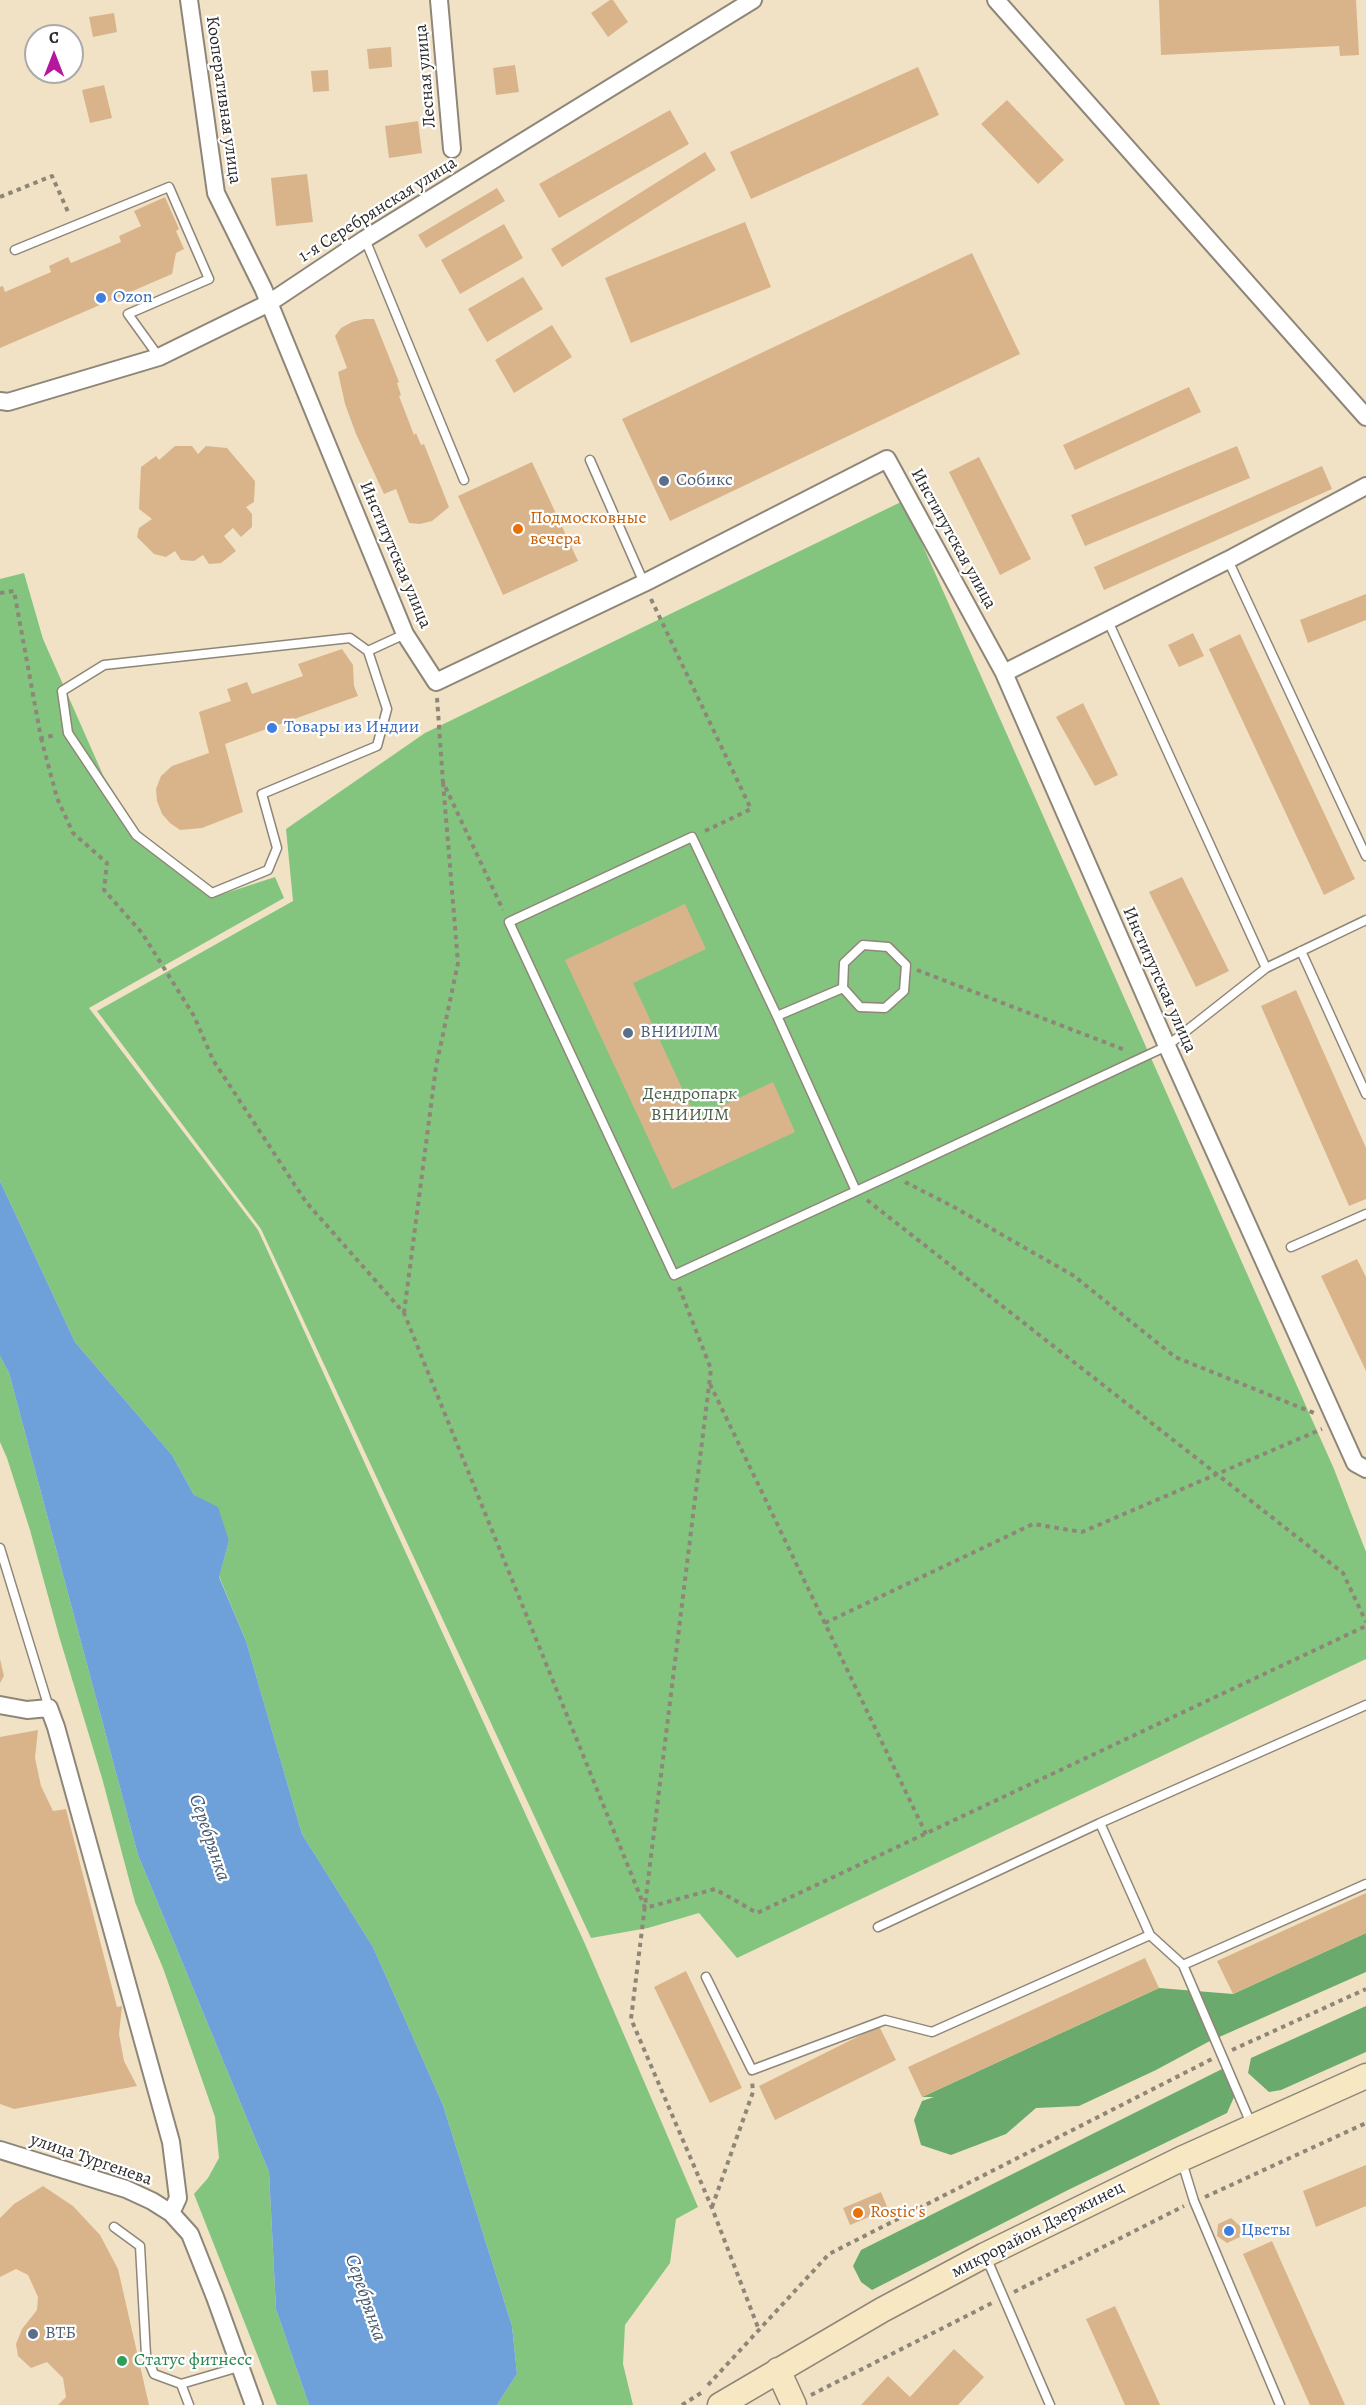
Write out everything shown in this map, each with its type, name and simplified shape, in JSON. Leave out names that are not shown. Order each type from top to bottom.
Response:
[{"type":"main road","name":"микрорайон Дзержинец","points":[[720,2405],[882,2310],[985,2255],[1181,2159],[1366,2076]]},
{"type":"main road","points":[[778,2370],[794,2404]]},
{"type":"street","name":"Кооперативная улица","points":[[189,0],[216,194],[269,303]]},
{"type":"street","name":"Лесная улица","points":[[439,0],[452,149]]},
{"type":"street","name":"1-я Серебрянская улица","points":[[0,401],[8,402],[159,357],[269,303],[365,239],[753,0]]},
{"type":"street","points":[[996,0],[1366,417]]},
{"type":"street","name":"Институтская улица","points":[[269,303],[405,634],[436,682],[644,583],[887,459],[1004,673],[1167,1046],[1355,1463],[1366,1469]]},
{"type":"street","points":[[1004,673],[1228,560],[1366,486]]},
{"type":"street","points":[[0,1705],[27,1710],[49,1708],[171,2142],[178,2198],[171,2213]]},
{"type":"street","name":"улица Тургенева","points":[[0,2150],[126,2189],[171,2213],[190,2234],[254,2405]]},
{"type":"lane","points":[[15,250],[169,187],[209,279],[128,314],[159,357]]},
{"type":"lane","points":[[365,239],[464,480]]},
{"type":"lane","points":[[590,460],[644,583]]},
{"type":"lane","points":[[1228,560],[1366,856]]},
{"type":"lane","points":[[1108,621],[1266,968]]},
{"type":"lane","points":[[368,651],[405,634]]},
{"type":"lane","points":[[350,638],[368,651],[387,709],[377,746],[262,794],[277,848],[268,870],[212,893],[136,835],[68,733],[62,691],[104,665],[350,638]]},
{"type":"lane","points":[[856,1191],[777,1016],[692,837],[509,922],[674,1275],[891,1175],[1167,1046],[1266,968],[1366,920]]},
{"type":"lane","points":[[863,945],[888,947],[906,965],[904,991],[885,1008],[860,1007],[843,988],[844,963],[863,945]]},
{"type":"lane","points":[[1301,951],[1366,1094]]},
{"type":"lane","points":[[777,1016],[843,988]]},
{"type":"lane","points":[[1291,1247],[1366,1214]]},
{"type":"lane","points":[[0,1548],[49,1708]]},
{"type":"lane","points":[[878,1927],[1100,1823],[1366,1705]]},
{"type":"lane","points":[[1100,1823],[1150,1935],[1183,1965],[1252,2126]]},
{"type":"lane","points":[[1183,1965],[1366,1884]]},
{"type":"lane","points":[[706,1977],[752,2070],[885,2020],[932,2032],[1150,1935]]},
{"type":"lane","points":[[1181,2159],[1194,2201],[1280,2405]]},
{"type":"lane","points":[[114,2227],[140,2246],[146,2355],[154,2374],[181,2384],[239,2367]]},
{"type":"lane","points":[[985,2255],[1050,2405]]},
{"type":"lane","points":[[181,2384],[189,2405]]},
{"type":"path","points":[[0,197],[52,176],[74,227]]},
{"type":"path","points":[[644,583],[752,809],[692,837]]},
{"type":"path","points":[[0,593],[14,591],[41,738],[57,798],[73,833],[107,863],[104,890],[142,933],[194,1016],[213,1060],[306,1202],[404,1313],[645,1908]]},
{"type":"path","points":[[404,1313],[436,1067],[458,963],[442,783],[436,682]]},
{"type":"path","points":[[41,738],[68,733]]},
{"type":"path","points":[[442,783],[509,922]]},
{"type":"path","points":[[906,965],[1142,1057]]},
{"type":"path","points":[[891,1175],[952,1206],[1074,1276],[1175,1357],[1337,1423]]},
{"type":"path","points":[[645,1908],[715,1889],[757,1913],[1366,1624],[1343,1573],[856,1191]]},
{"type":"path","points":[[674,1275],[711,1369],[631,2019],[712,2208],[759,2330]]},
{"type":"path","points":[[710,1384],[926,1834]]},
{"type":"path","points":[[825,1623],[1033,1524],[1082,1532],[1337,1423]]},
{"type":"path","points":[[682,2405],[699,2395],[829,2254],[1222,2054],[1366,1989]]},
{"type":"path","points":[[712,2208],[753,2092],[752,2070]]},
{"type":"path","points":[[794,2404],[1194,2201],[1366,2123]]},
{"type":"green space","name":"Дендропарк ВНИИЛМ","points":[[903,501],[1334,1469],[1366,1552],[1366,1659],[737,1958],[699,1913],[648,1928],[591,1938],[261,1229],[97,1011],[293,901],[286,829],[425,733]]},
{"type":"green space","points":[[24,573],[43,639],[103,775],[139,832],[220,895],[275,877],[284,898],[89,1008],[258,1230],[585,1944],[698,2207],[676,2219],[670,2263],[625,2325],[623,2364],[633,2405],[497,2405],[517,2374],[512,2326],[443,2105],[373,1947],[302,1834],[246,1641],[219,1576],[229,1541],[194,1495],[172,1455],[75,1342],[0,1181],[0,579]]},
{"type":"green space","points":[[0,1356],[9,1373],[138,1855],[269,2172],[276,2309],[309,2405],[277,2405],[194,2194],[208,2178],[219,2158],[215,2117],[163,1968],[135,1902],[102,1778],[30,1530],[0,1442]]},
{"type":"green space","points":[[1366,1933],[1366,1972],[1208,2042],[1156,2070],[1079,2106],[1036,2108],[1006,2134],[951,2155],[921,2145],[914,2120],[922,2101],[934,2097],[922,2097],[1159,1988],[1233,1994]]},
{"type":"green space","points":[[1366,2006],[1366,2052],[1281,2090],[1269,2092],[1248,2073],[1251,2058]]},
{"type":"green space","points":[[1224,2068],[1234,2097],[1227,2113],[1068,2190],[872,2290],[861,2282],[853,2266],[861,2250]]},
{"type":"water","name":"Серебрянка","points":[[0,1181],[75,1342],[172,1455],[194,1495],[218,1507],[229,1541],[219,1577],[246,1641],[302,1834],[373,1947],[443,2105],[512,2326],[517,2374],[497,2405],[309,2405],[276,2309],[269,2172],[138,1855],[9,1373],[0,1356]]},
{"type":"building","points":[[613,0],[628,22],[608,37],[591,13]]},
{"type":"building","points":[[1159,0],[1356,0],[1359,55],[1340,56],[1339,46],[1161,55]]},
{"type":"building","points":[[114,13],[117,32],[93,37],[89,17]]},
{"type":"building","points":[[391,47],[392,67],[369,69],[367,49]]},
{"type":"building","points":[[515,65],[519,92],[496,95],[493,68]]},
{"type":"building","points":[[918,67],[939,115],[751,199],[730,152]]},
{"type":"building","points":[[328,70],[329,91],[313,92],[311,71]]},
{"type":"building","points":[[104,85],[112,118],[90,123],[82,90]]},
{"type":"building","points":[[1007,100],[1064,160],[1038,184],[981,124]]},
{"type":"building","points":[[670,110],[689,144],[559,218],[539,184]]},
{"type":"building","points":[[418,121],[422,153],[389,158],[385,126]]},
{"type":"building","points":[[705,152],[716,170],[562,267],[551,249]]},
{"type":"building","points":[[307,174],[313,222],[276,226],[271,178]]},
{"type":"building","points":[[497,188],[505,201],[426,248],[418,235]]},
{"type":"building","points":[[165,197],[179,229],[176,231],[184,249],[176,253],[172,274],[0,348],[0,287],[3,286],[5,292],[51,272],[49,266],[68,257],[71,263],[121,242],[119,236],[141,226],[134,211]]},
{"type":"building","points":[[745,222],[771,287],[631,343],[605,278]]},
{"type":"building","points":[[504,224],[523,258],[460,294],[441,260]]},
{"type":"building","points":[[972,253],[1020,354],[670,521],[622,419]]},
{"type":"building","points":[[523,277],[543,309],[487,342],[468,309]]},
{"type":"building","points":[[364,319],[374,319],[399,382],[397,383],[401,395],[399,396],[414,435],[416,433],[421,445],[424,444],[449,507],[432,521],[420,524],[409,523],[396,489],[384,494],[356,434],[345,404],[338,372],[347,368],[335,336],[341,328]]},
{"type":"building","points":[[552,325],[572,357],[514,393],[495,360]]},
{"type":"building","points":[[1189,387],[1201,412],[1075,470],[1063,445]]},
{"type":"building","points":[[175,446],[192,446],[198,454],[206,446],[227,448],[255,481],[254,502],[246,507],[252,514],[252,527],[241,537],[233,528],[224,536],[236,551],[221,563],[209,564],[203,555],[194,561],[181,560],[175,551],[166,557],[154,554],[137,537],[139,528],[152,519],[139,509],[141,467],[156,456],[159,460]]},
{"type":"building","points":[[1237,446],[1250,478],[1085,546],[1071,515]]},
{"type":"building","points":[[979,457],[1031,559],[1000,575],[949,472]]},
{"type":"building","name":"Подмосковные вечера","points":[[532,462],[578,561],[503,595],[458,496]]},
{"type":"building","points":[[1322,466],[1332,489],[1104,590],[1094,567]]},
{"type":"building","points":[[1366,594],[1366,620],[1308,643],[1300,620]]},
{"type":"building","points":[[1193,633],[1204,656],[1179,667],[1168,645]]},
{"type":"building","points":[[1240,634],[1355,879],[1324,895],[1209,649]]},
{"type":"building","points":[[342,649],[353,665],[354,686],[358,696],[225,744],[243,812],[202,828],[180,830],[170,823],[162,814],[157,801],[156,789],[161,776],[172,766],[209,753],[199,712],[231,701],[227,689],[247,682],[252,694],[303,676],[298,664]]},
{"type":"building","points":[[1083,703],[1118,775],[1095,786],[1056,717]]},
{"type":"building","points":[[1182,877],[1229,971],[1196,987],[1149,892]]},
{"type":"building","name":"ВНИИЛМ","points":[[685,904],[706,949],[633,983],[696,1118],[773,1082],[795,1132],[672,1189],[565,960]]},
{"type":"building","points":[[1296,990],[1366,1148],[1366,1199],[1349,1206],[1261,1006]]},
{"type":"building","points":[[1357,1259],[1366,1277],[1366,1371],[1321,1276]]},
{"type":"building","points":[[0,1659],[4,1676],[0,1683]]},
{"type":"building","points":[[38,1730],[35,1758],[41,1786],[53,1811],[66,1809],[117,2007],[122,2006],[119,2034],[124,2061],[137,2086],[14,2109],[0,2104],[0,1737]]},
{"type":"building","points":[[1366,1893],[1366,1933],[1233,1994],[1217,1961]]},
{"type":"building","points":[[1145,1958],[1159,1988],[922,2097],[908,2067]]},
{"type":"building","points":[[686,1971],[742,2088],[710,2103],[654,1987]]},
{"type":"building","points":[[879,2026],[896,2060],[775,2120],[759,2086]]},
{"type":"building","points":[[1366,2165],[1366,2206],[1316,2227],[1303,2191]]},
{"type":"building","points":[[43,2186],[73,2206],[100,2235],[118,2269],[149,2405],[58,2405],[66,2397],[63,2378],[47,2362],[31,2368],[18,2356],[16,2344],[22,2329],[37,2310],[38,2297],[28,2275],[16,2269],[0,2277],[0,2218],[14,2204]]},
{"type":"building","points":[[881,2192],[888,2209],[850,2225],[843,2208]]},
{"type":"building","name":"Цветы","points":[[1231,2218],[1240,2226],[1240,2237],[1227,2243],[1217,2236],[1218,2224]]},
{"type":"building","points":[[1272,2241],[1345,2405],[1310,2405],[1243,2254]]},
{"type":"building","points":[[1115,2306],[1160,2405],[1125,2405],[1086,2319]]},
{"type":"building","points":[[954,2349],[984,2377],[958,2405],[861,2405],[888,2376],[910,2397]]},
{"type":"place","name":"Ozon","points":[[101,298]]},
{"type":"place","name":"Собикс","points":[[664,481]]},
{"type":"place","name":"Подмосковные вечера","points":[[518,529]]},
{"type":"place","name":"Товары из Индии","points":[[272,728]]},
{"type":"place","name":"ВНИИЛМ","points":[[628,1033]]},
{"type":"place","name":"Rostic's","points":[[858,2213]]},
{"type":"place","name":"Цветы","points":[[1229,2231]]},
{"type":"place","name":"ВТБ","points":[[33,2334]]},
{"type":"place","name":"Статус фитнесс","points":[[122,2361]]}]
